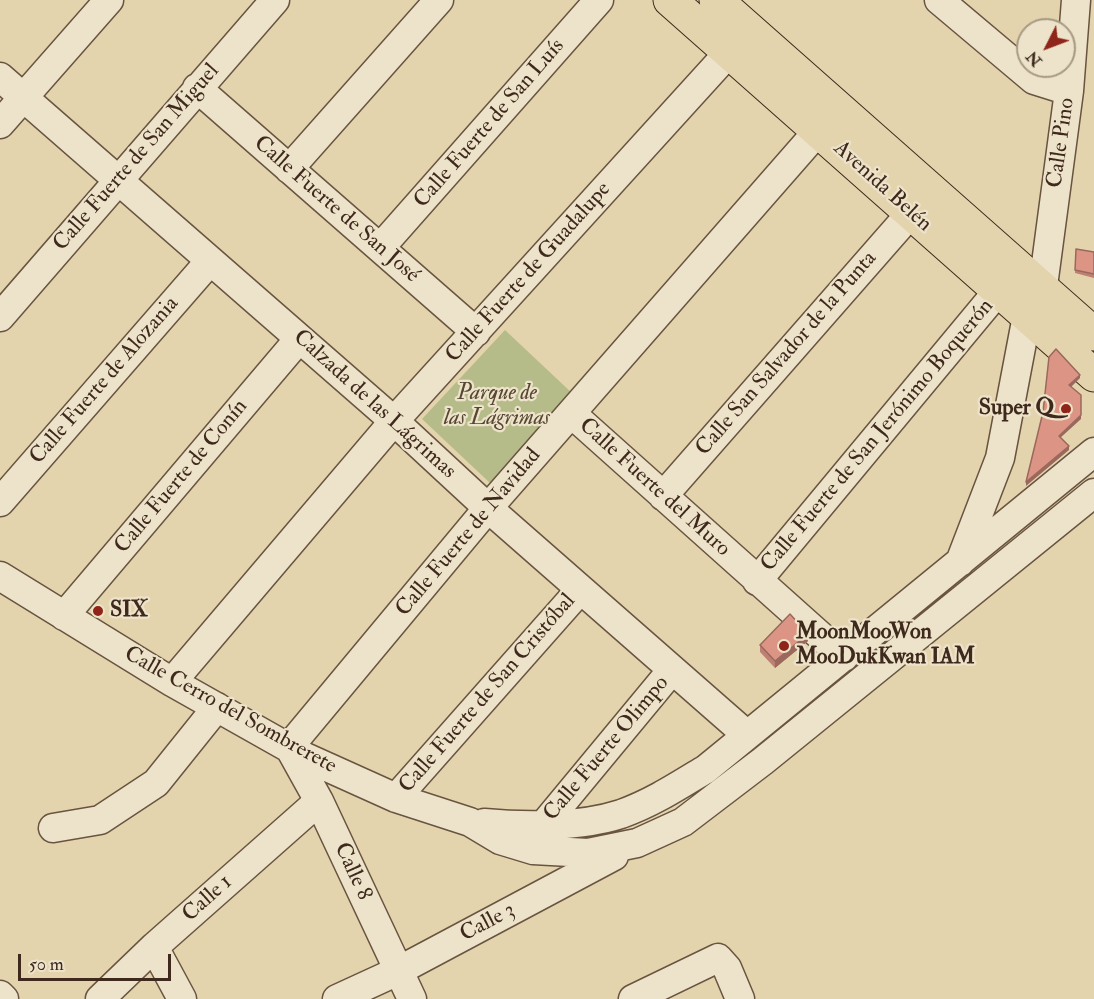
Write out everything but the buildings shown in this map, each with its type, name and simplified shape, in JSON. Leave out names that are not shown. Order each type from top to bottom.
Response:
[{"type":"main road","name":"Avenida Belén","points":[[670,0],[739,41],[1043,286],[1094,334]]},
{"type":"main road","name":"Avenida Belén","points":[[716,0],[739,41],[818,131],[1094,375]]},
{"type":"street","points":[[0,124],[109,0]]},
{"type":"street","name":"Calle Fuerte de San Miguel","points":[[0,317],[196,88],[275,0]]},
{"type":"street","points":[[289,169],[439,0]]},
{"type":"street","name":"Calle Fuerte de San Luís","points":[[380,248],[599,0]]},
{"type":"street","points":[[685,0],[739,41],[1094,350]]},
{"type":"street","points":[[700,0],[739,41],[1050,323],[1094,357]]},
{"type":"street","points":[[939,0],[1034,80],[1069,91]]},
{"type":"street","name":"Calle Pino","points":[[1043,286],[1069,91],[1076,0]]},
{"type":"street","name":"Calle Fuerte de Guadalupe","points":[[172,682],[394,421],[739,41]]},
{"type":"street","name":"Calzada de las Lágrimas","points":[[0,77],[394,421],[580,590],[747,735]]},
{"type":"street","name":"Calle Fuerte de San José","points":[[196,88],[476,332]]},
{"type":"street","name":"Calle Fuerte de Navidad","points":[[289,747],[488,508],[818,131]]},
{"type":"street","name":"Calle San Salvador de la Punta","points":[[663,496],[911,213]]},
{"type":"street","name":"Calle Fuerte de Alozania","points":[[0,502],[210,261]]},
{"type":"street","name":"Calle Fuerte de San Jerónimo Boquerón","points":[[757,581],[998,291]]},
{"type":"street","points":[[960,564],[1000,458],[1027,316]]},
{"type":"street","name":"Calle Fuerte de Conín","points":[[64,616],[299,339]]},
{"type":"street","name":"Calle Fuerte del Muro","points":[[572,414],[844,657]]},
{"type":"street","name":"Calle Cerro del Sombrerete","points":[[470,822],[542,827],[619,814],[660,797],[706,769],[960,564],[1094,452]]},
{"type":"street","name":"Calle Cerro del Sombrerete","points":[[0,576],[172,682],[289,747],[396,798],[470,822],[500,840],[533,850],[588,854],[637,843],[682,822],[763,761],[1094,493]]},
{"type":"street","name":"Calle Fuerte de San Cristóbal","points":[[396,798],[580,590]]},
{"type":"street","name":"Calle Fuerte Olimpo","points":[[542,827],[672,670]]},
{"type":"street","points":[[53,828],[100,820],[156,783],[217,707]]},
{"type":"street","name":"Calle 8","points":[[289,747],[319,801],[412,999]]},
{"type":"street","name":"Calle 1","points":[[100,999],[154,946],[319,801]]},
{"type":"street","name":"Calle 3","points":[[338,999],[398,970],[637,843]]},
{"type":"street","points":[[154,946],[182,999]]},
{"type":"street","points":[[633,999],[718,958],[727,968],[740,999]]},
{"type":"street","points":[[0,995],[4,999]]},
{"type":"green space","name":"Parque de las Lágrimas","points":[[505,330],[573,394],[490,483],[422,419]]},
{"type":"place","name":"Super Q","points":[[1066,409]]},
{"type":"place","name":"SIX","points":[[98,611]]},
{"type":"place","name":"MoonMooWon MooDukKwan IAM","points":[[784,646]]}]
